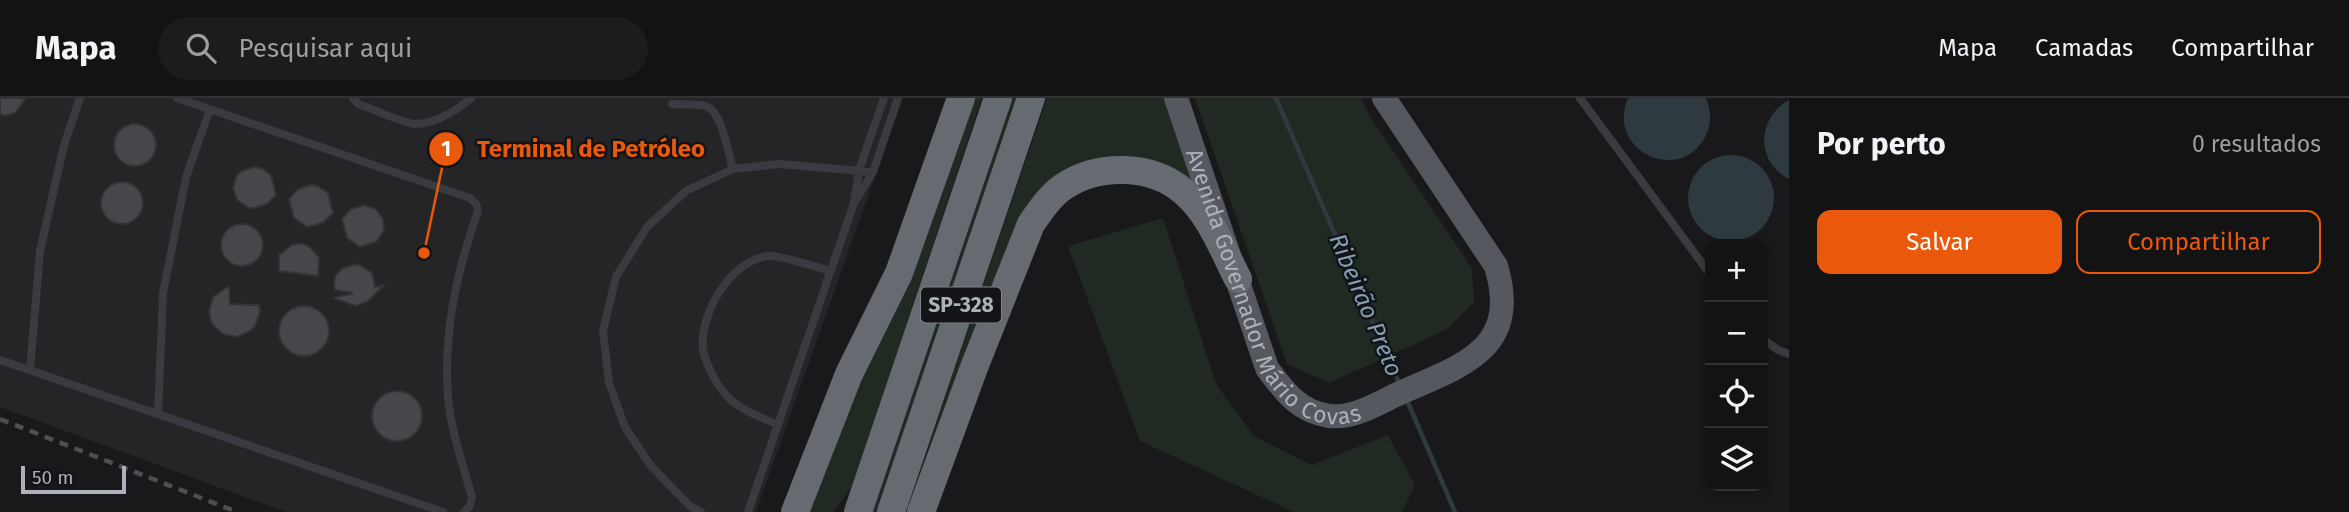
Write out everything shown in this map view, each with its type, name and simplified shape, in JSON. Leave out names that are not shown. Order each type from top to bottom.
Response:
[{"type":"highway","points":[[795,512],[849,374],[899,273],[961,98]]},
{"type":"highway","name":"SP-328","points":[[858,512],[998,98]]},
{"type":"highway","name":"SP-328","points":[[891,512],[1031,98]]},
{"type":"highway","points":[[921,512],[1031,223],[1063,187],[1092,173],[1124,169],[1156,176],[1184,192],[1205,216],[1238,279]]},
{"type":"main road","name":"Avenida Governador Mário Covas","points":[[1176,98],[1268,368],[1286,394],[1309,410],[1330,416],[1352,415],[1479,355],[1494,336],[1502,313],[1503,289],[1496,266],[1384,98]]},
{"type":"lane","points":[[30,370],[40,251],[64,145],[80,98]]},
{"type":"lane","points":[[177,98],[470,198],[477,204],[478,211],[456,282],[448,339],[448,398],[472,498],[470,506],[464,512]]},
{"type":"lane","points":[[353,98],[358,104],[414,124],[436,120],[471,98]]},
{"type":"lane","points":[[748,512],[854,203],[859,170],[884,98]]},
{"type":"lane","points":[[854,203],[873,172],[898,98]]},
{"type":"lane","points":[[1580,98],[1705,267]]},
{"type":"lane","points":[[671,104],[706,106],[713,109],[733,169]]},
{"type":"lane","points":[[158,414],[163,293],[186,177],[210,109]]},
{"type":"lane","points":[[701,512],[690,506],[651,466],[625,427],[609,383],[603,331],[616,277],[647,227],[686,191],[733,169],[779,164],[873,172]]},
{"type":"lane","points":[[778,425],[738,406],[716,380],[707,364],[703,348],[709,314],[728,278],[759,258],[771,255],[831,271]]},
{"type":"lane","points":[[1768,343],[1789,354]]},
{"type":"lane","points":[[0,360],[443,512]]},
{"type":"shaded area","points":[[0,98],[903,98],[756,512],[286,512],[0,407]]},
{"type":"shaded area","points":[[968,98],[982,98],[852,487],[833,512],[804,512]]},
{"type":"shaded area","points":[[1008,98],[1021,98],[881,512],[867,512]]},
{"type":"shaded area","points":[[1047,98],[1166,98],[1192,182],[1066,172],[912,512],[906,512]]},
{"type":"shaded area","points":[[1195,98],[1361,98],[1370,117],[1472,268],[1474,303],[1446,330],[1329,383],[1287,364]]},
{"type":"shaded area","points":[[1628,98],[1706,98],[1710,116],[1706,135],[1695,150],[1680,158],[1665,160],[1649,156],[1636,147],[1627,134],[1624,117]]},
{"type":"shaded area","points":[[1789,100],[1789,179],[1770,162],[1764,139],[1771,117]]},
{"type":"shaded area","points":[[1723,155],[1739,155],[1755,162],[1767,174],[1774,190],[1774,206],[1767,222],[1762,229],[1745,239],[1717,239],[1707,234],[1695,222],[1688,206],[1688,190],[1695,174],[1707,162]]},
{"type":"shaded area","points":[[1163,218],[1216,384],[1254,436],[1312,465],[1388,435],[1415,485],[1402,512],[1294,512],[1140,441],[1068,246]]},
{"type":"building","points":[[0,98],[26,98],[15,113],[5,116],[0,114]]},
{"type":"building","points":[[135,124],[150,130],[156,145],[150,160],[135,166],[120,160],[114,145],[120,130]]},
{"type":"building","points":[[254,167],[271,175],[276,195],[267,204],[250,209],[237,200],[233,188],[237,175]]},
{"type":"building","points":[[122,182],[137,188],[143,203],[137,218],[122,224],[107,218],[101,203],[107,188]]},
{"type":"building","points":[[311,185],[328,193],[333,213],[323,223],[307,227],[294,218],[289,199],[298,189]]},
{"type":"building","points":[[364,205],[376,209],[384,226],[376,242],[360,247],[347,238],[342,219],[351,209]]},
{"type":"building","points":[[242,224],[257,230],[263,245],[257,260],[242,266],[227,260],[221,245],[227,230]]},
{"type":"building","points":[[302,243],[311,248],[319,258],[318,276],[279,271],[279,255],[292,245]]},
{"type":"building","points":[[358,264],[372,273],[375,287],[384,285],[367,302],[355,306],[334,298],[353,293],[335,290],[334,285],[335,276],[343,268]]},
{"type":"building","points":[[229,286],[230,304],[259,305],[260,312],[255,326],[237,337],[223,334],[210,318],[213,297]]},
{"type":"building","points":[[304,306],[322,313],[329,331],[322,349],[304,356],[286,349],[279,331],[286,313]]},
{"type":"building","points":[[397,391],[415,398],[422,416],[415,434],[397,441],[379,434],[372,416],[379,398]]},
{"type":"waterway","name":"Ribeirão Preto","points":[[1276,98],[1399,383]]},
{"type":"waterway","name":"Ribeirão Preto","points":[[1406,398],[1455,512]]},
{"type":"railway","points":[[0,419],[237,512]]},
{"type":"place","name":"Terminal de Petróleo","points":[[424,253]]}]
